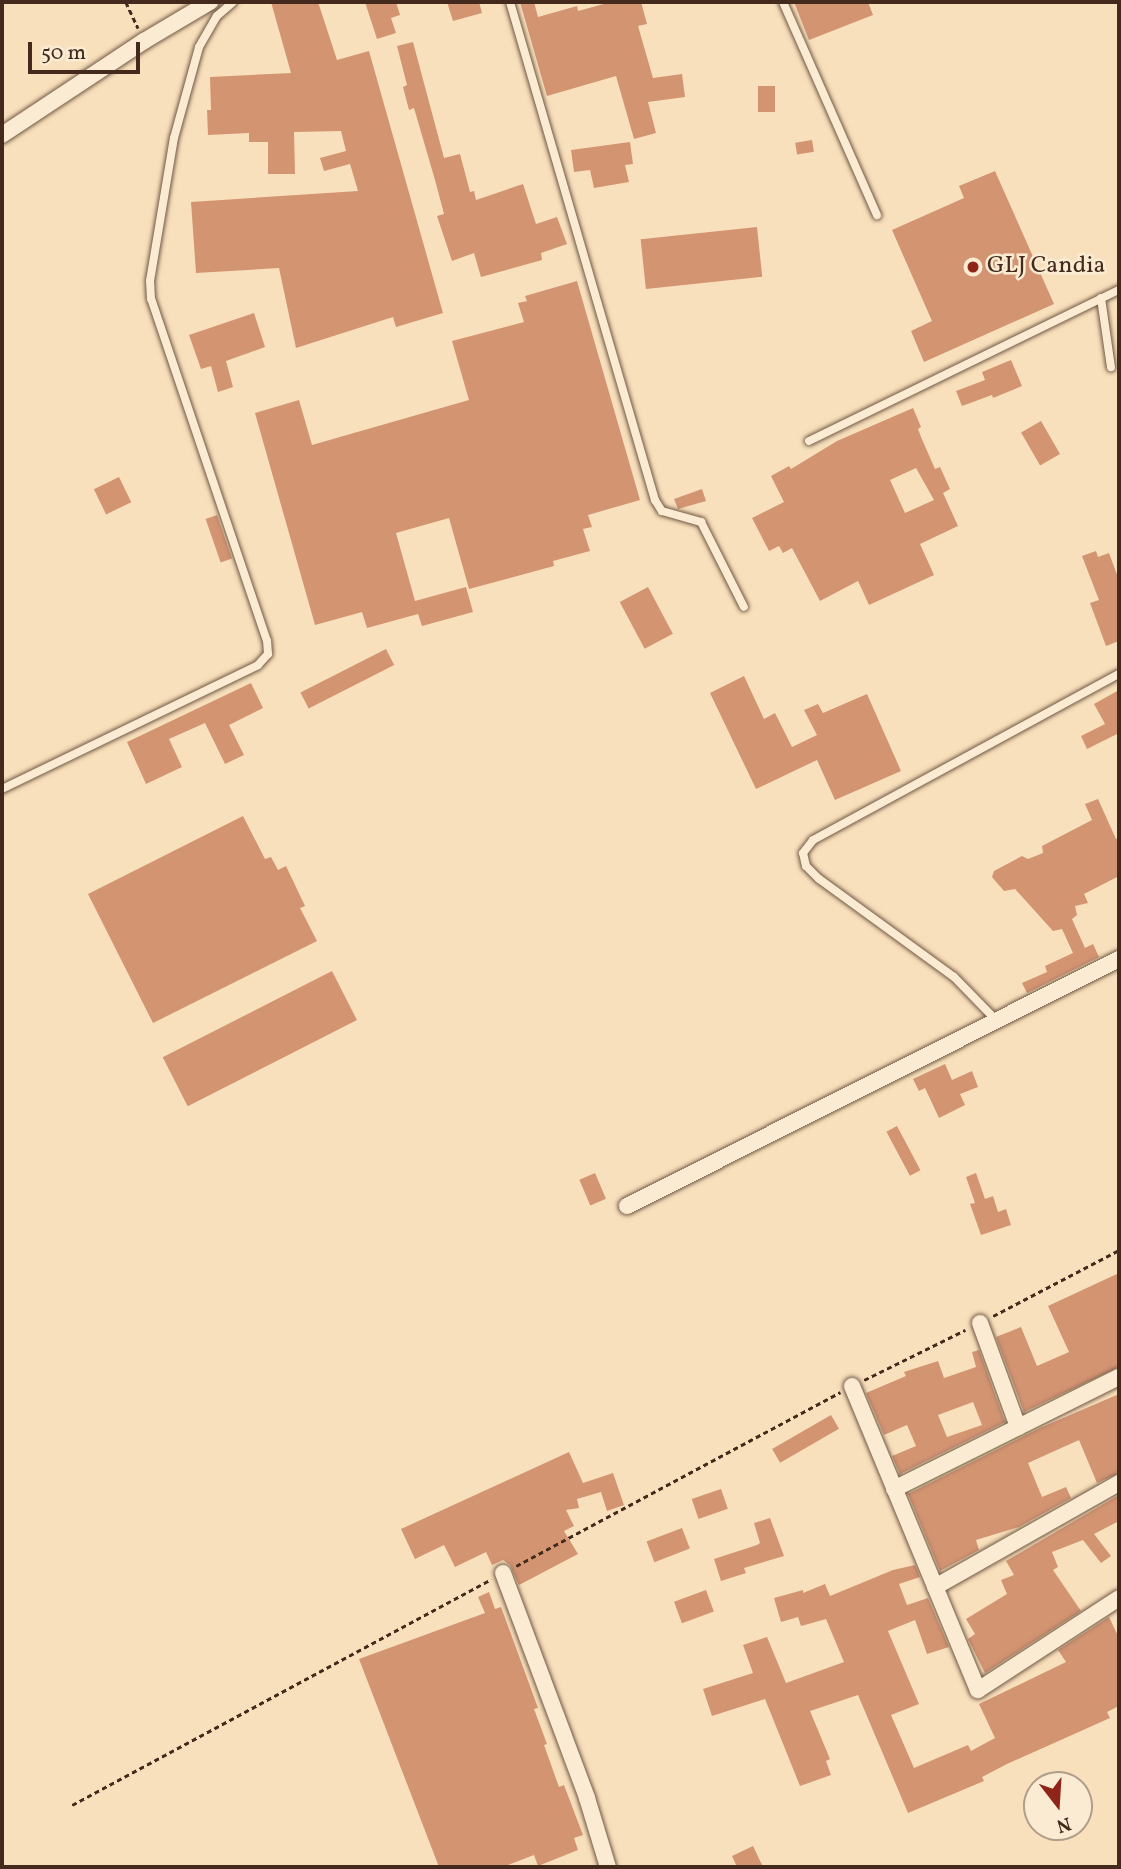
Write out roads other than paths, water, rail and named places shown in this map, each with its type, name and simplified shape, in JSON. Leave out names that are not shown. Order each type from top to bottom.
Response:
[{"type":"street","points":[[2,135],[144,41],[210,2]]},
{"type":"street","points":[[626,1206],[1119,959]]},
{"type":"street","points":[[980,1323],[1018,1427]]},
{"type":"street","points":[[894,1489],[1119,1377]]},
{"type":"street","points":[[852,1386],[978,1689],[1119,1598]]},
{"type":"street","points":[[935,1587],[1119,1483]]},
{"type":"street","points":[[503,1573],[587,1798],[608,1867]]},
{"type":"lane","points":[[2,789],[258,665],[268,654],[267,641],[159,327],[150,290],[174,138],[195,60],[217,16],[233,2]]},
{"type":"lane","points":[[510,2],[655,500],[662,511],[701,522],[744,607]]},
{"type":"lane","points":[[783,2],[877,215]]},
{"type":"lane","points":[[809,441],[1119,290]]},
{"type":"lane","points":[[1101,298],[1111,367]]},
{"type":"lane","points":[[997,1021],[954,977],[819,879],[806,866],[803,853],[813,840],[1119,674]]},
{"type":"place","name":"GLJ Candia","points":[[973,267]]}]
